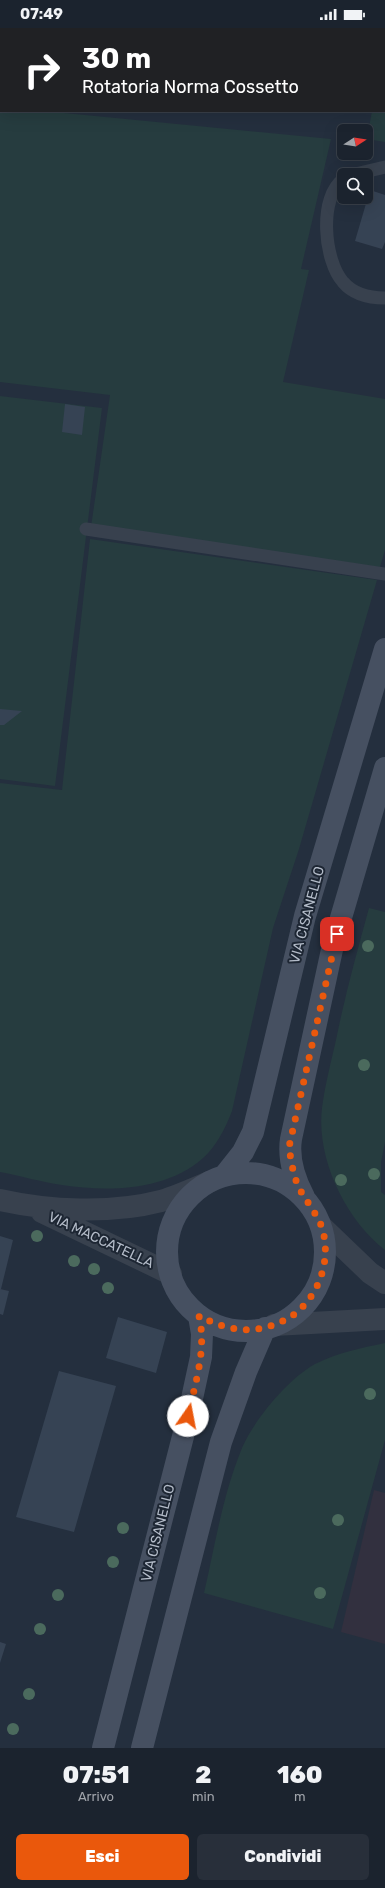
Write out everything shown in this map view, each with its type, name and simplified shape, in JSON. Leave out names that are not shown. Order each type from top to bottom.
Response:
[{"type":"main road","name":"VIA CISANELLO","points":[[103,1748],[188,1416],[201,1358],[202,1334],[199,1316],[191,1309],[179,1293],[171,1274],[168,1249],[174,1221],[188,1199],[217,1179],[243,1152],[253,1132],[305,916],[385,649]]},
{"type":"main road","points":[[199,1316],[226,1328],[252,1330],[270,1327],[287,1320],[303,1307],[315,1291],[324,1266],[325,1252],[321,1226],[295,1179],[289,1147],[333,945],[385,768]]},
{"type":"main road","points":[[217,1179],[249,1173],[268,1176],[286,1183],[306,1199]]},
{"type":"main road","points":[[142,1748],[221,1442],[246,1372],[270,1327]]},
{"type":"street","name":"VIA MACCATELLA","points":[[0,1200],[32,1207],[85,1209],[147,1204],[162,1201],[217,1179]]},
{"type":"street","name":"VIA MACCATELLA","points":[[32,1207],[171,1274]]},
{"type":"street","points":[[321,1226],[364,1268],[385,1283]]},
{"type":"street","points":[[270,1327],[385,1319]]},
{"type":"lane","points":[[373,170],[385,168]]},
{"type":"lane","points":[[337,187],[331,201],[325,227],[328,248],[334,266],[342,282],[355,292],[366,297],[385,298]]},
{"type":"lane","points":[[86,529],[385,574]]},
{"type":"shaded area","points":[[374,1490],[385,1493],[385,1644],[341,1632]]},
{"type":"green space","points":[[0,112],[54,112],[331,139],[301,269],[309,270],[283,382],[385,399],[385,550],[380,567],[91,527],[110,395],[0,382]]},
{"type":"green space","points":[[372,112],[385,112],[385,142],[373,140],[373,124],[370,124]]},
{"type":"green space","points":[[0,396],[102,408],[55,786],[0,779]]},
{"type":"green space","points":[[90,539],[377,580],[299,849],[273,928],[232,1111],[220,1137],[212,1149],[202,1159],[187,1170],[171,1178],[154,1183],[135,1187],[117,1188],[62,1185],[0,1172],[0,783],[62,790]]},
{"type":"green space","points":[[369,908],[385,912],[385,1142],[381,1162],[381,1192],[385,1195],[385,1250],[357,1222],[336,1186],[329,1167],[321,1127],[322,1108],[328,1074],[347,990]]},
{"type":"green space","points":[[385,1343],[385,1440],[333,1629],[204,1593],[220,1520],[235,1465],[247,1437],[263,1413],[283,1390],[315,1364],[340,1354]]},
{"type":"building","points":[[373,191],[385,195],[385,242],[382,249],[355,241],[366,204],[373,204]]},
{"type":"building","points":[[65,404],[85,407],[82,435],[62,432]]},
{"type":"building","points":[[0,709],[22,711],[4,725],[0,725]]},
{"type":"building","points":[[0,1236],[13,1240],[1,1289],[0,1289]]},
{"type":"building","points":[[0,1289],[9,1291],[3,1315],[0,1314]]},
{"type":"building","points":[[118,1317],[167,1332],[156,1373],[106,1358]]},
{"type":"building","points":[[59,1371],[116,1386],[74,1532],[16,1517]]},
{"type":"building","points":[[0,1642],[6,1644],[0,1663]]},
{"type":"route","points":[[188,1416],[201,1358],[202,1325],[199,1316],[226,1328],[239,1330],[265,1328],[287,1320],[303,1307],[315,1291],[320,1279],[324,1266],[325,1252],[321,1226],[298,1187],[292,1166],[289,1147],[328,966],[337,934]]}]
